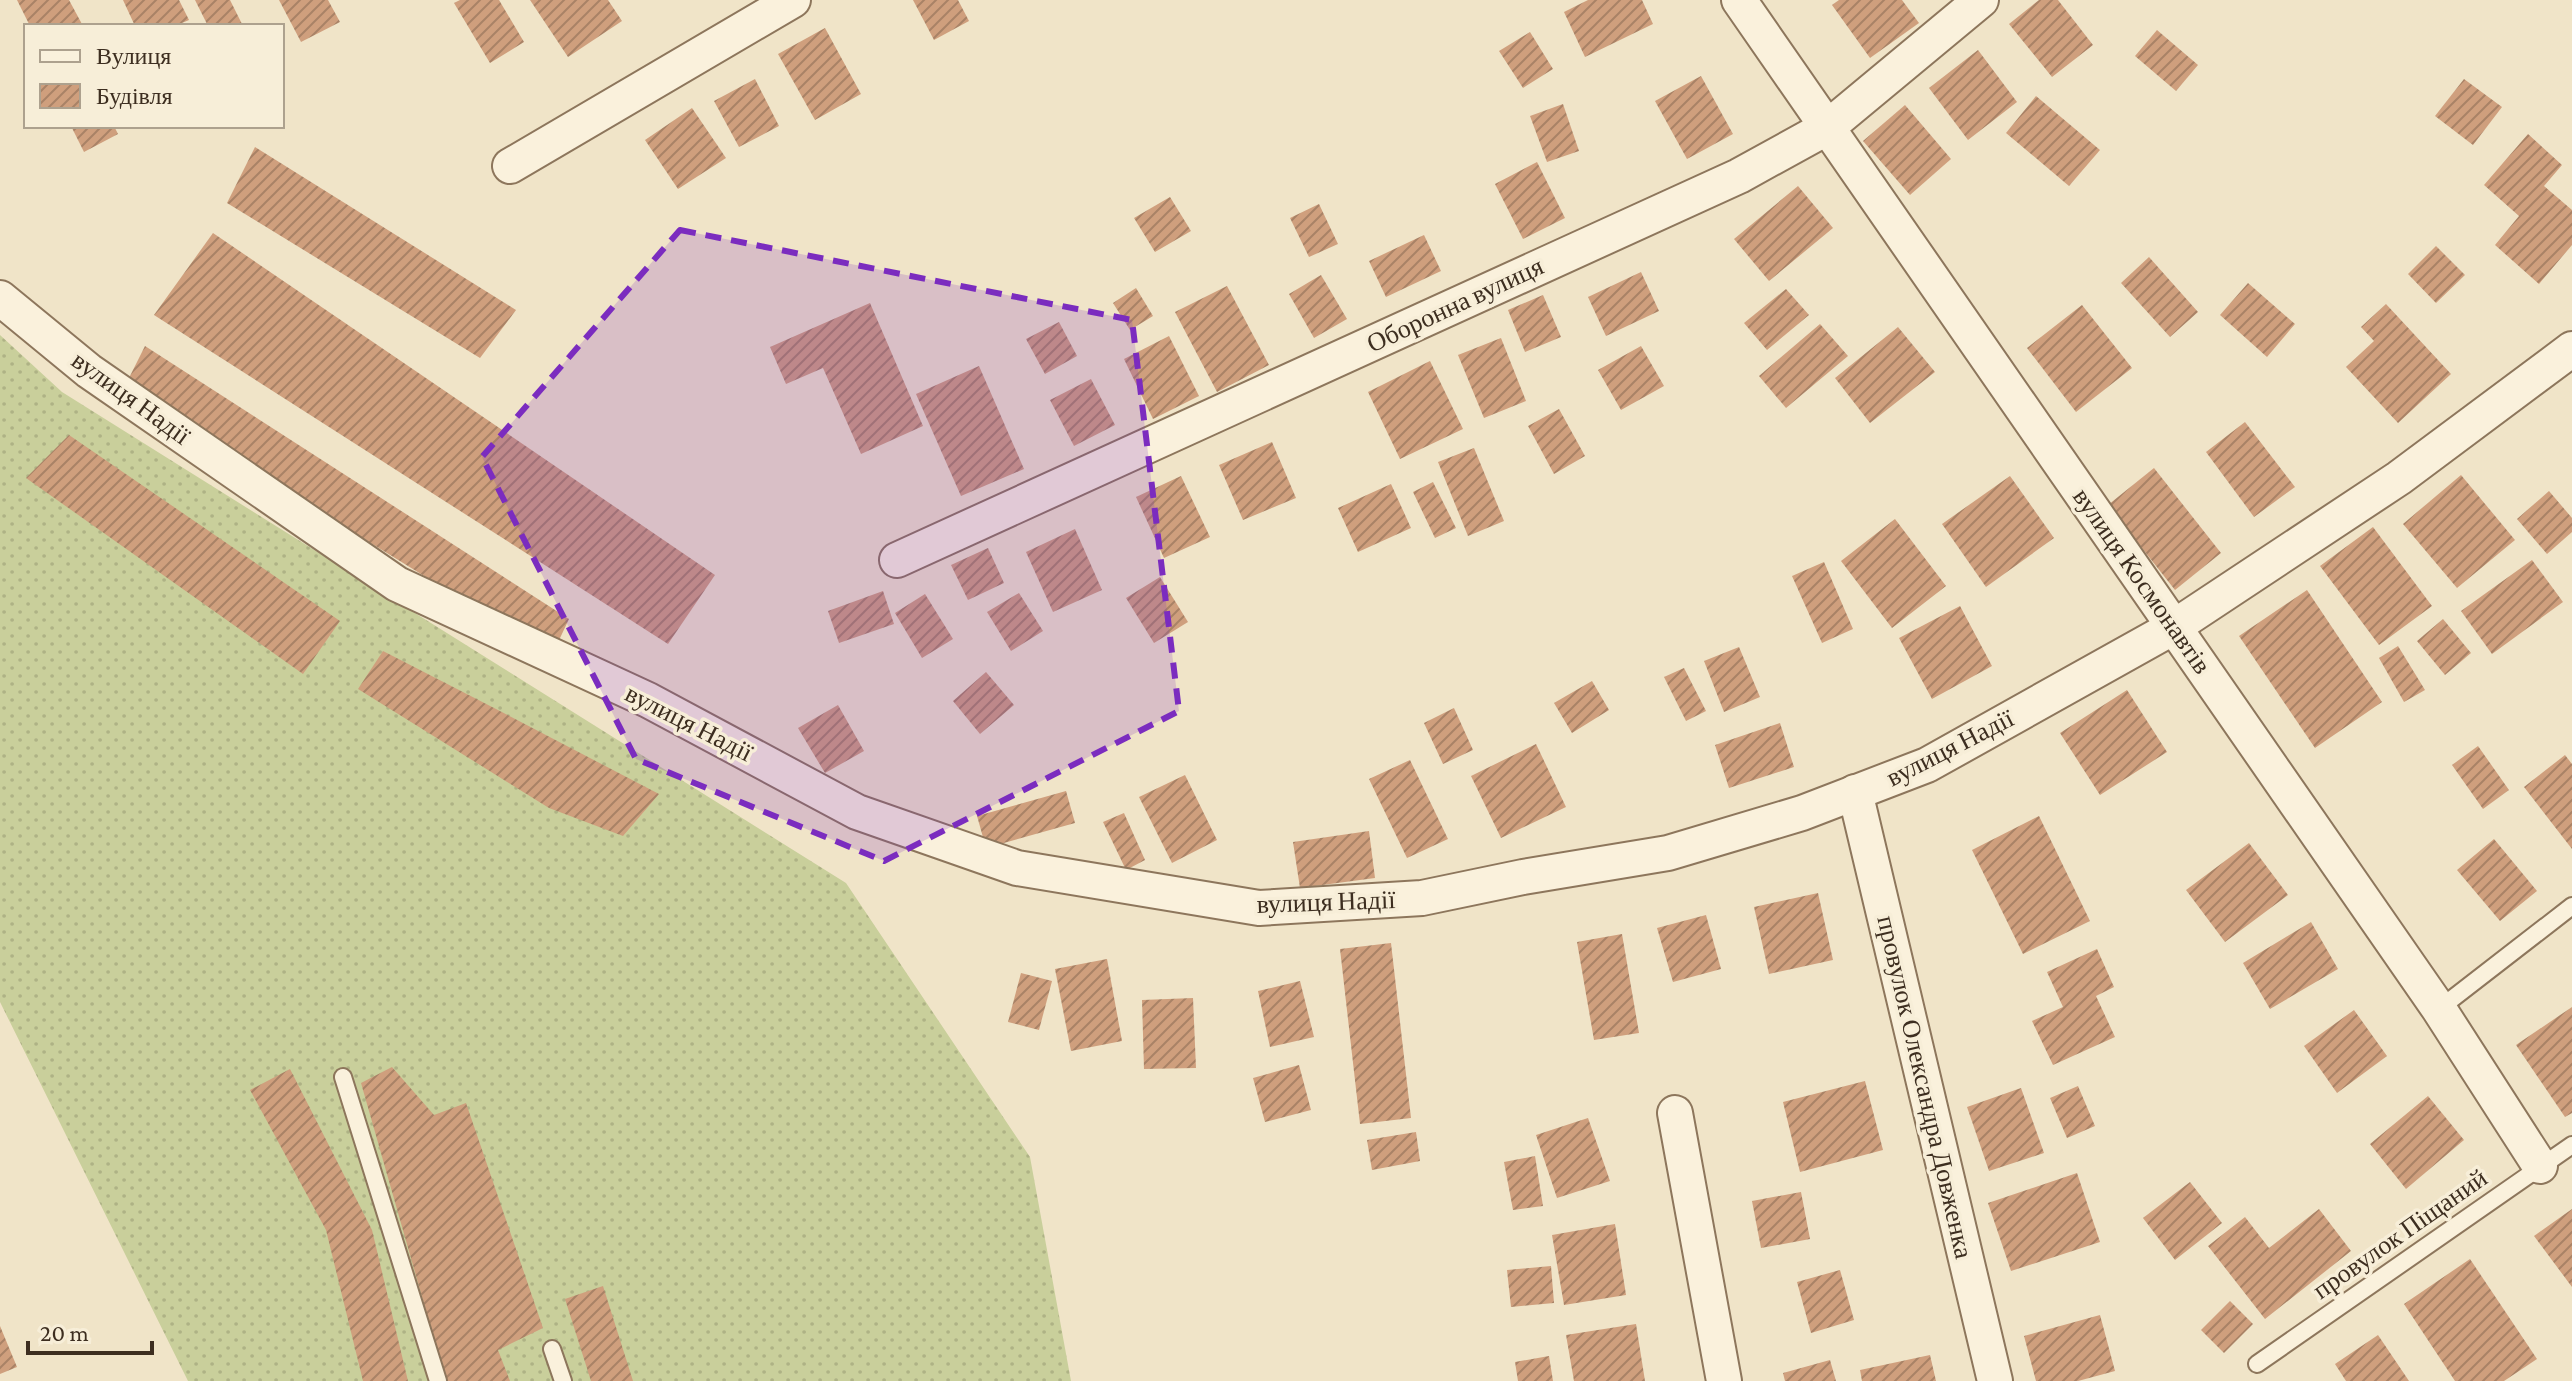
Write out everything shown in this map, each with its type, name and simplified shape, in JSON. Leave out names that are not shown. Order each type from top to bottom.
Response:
[{"type":"street","points":[[510,166],[793,0]]},
{"type":"street","name":"вулиця Космонавтів","points":[[1739,0],[2439,1009],[2540,1166]]},
{"type":"street","name":"Оборонна вулиця","points":[[897,560],[1739,176],[1828,127],[1981,0]]},
{"type":"street","name":"вулиця Надії","points":[[0,298],[89,371],[397,584],[648,700],[857,812],[1017,868],[1259,908],[1422,898],[1523,877],[1668,853],[1855,792],[1927,765],[2174,627],[2399,478],[2572,349]]},
{"type":"street","name":"провулок Олександра Довженка","points":[[1855,792],[1995,1381]]},
{"type":"street","points":[[1675,1113],[1724,1381]]},
{"type":"lane","points":[[2439,1009],[2572,906]]},
{"type":"lane","points":[[343,1077],[438,1381]]},
{"type":"lane","name":"провулок Піщаний","points":[[2257,1364],[2572,1145]]},
{"type":"lane","points":[[552,1349],[563,1381]]},
{"type":"highlighted area","points":[[680,230],[1132,320],[1179,711],[884,861],[636,759],[482,457]]},
{"type":"green space","points":[[0,335],[62,392],[846,883],[1030,1157],[1071,1381],[188,1381],[0,1002]]},
{"type":"building","points":[[17,0],[69,0],[82,24],[29,24]]},
{"type":"building","points":[[123,0],[179,0],[189,20],[180,24],[134,24]]},
{"type":"building","points":[[195,0],[230,0],[242,24],[207,24]]},
{"type":"building","points":[[279,0],[328,0],[340,22],[301,42]]},
{"type":"building","points":[[460,0],[499,0],[524,42],[490,63],[454,3]]},
{"type":"building","points":[[530,0],[608,0],[622,21],[568,57]]},
{"type":"building","points":[[913,0],[958,0],[969,21],[934,40]]},
{"type":"building","points":[[1588,0],[1642,0],[1653,24],[1585,57],[1564,12]]},
{"type":"building","points":[[1839,0],[1902,0],[1919,23],[1870,58],[1832,5]]},
{"type":"building","points":[[2039,0],[2058,0],[2093,45],[2052,77],[2009,24]]},
{"type":"building","points":[[825,28],[861,94],[815,120],[778,54]]},
{"type":"building","points":[[2157,30],[2198,65],[2176,91],[2135,56]]},
{"type":"building","points":[[1530,32],[1553,69],[1523,88],[1499,51]]},
{"type":"building","points":[[1978,50],[2017,102],[1968,140],[1929,88]]},
{"type":"building","points":[[1701,76],[1733,134],[1687,159],[1655,101]]},
{"type":"building","points":[[755,79],[779,126],[739,147],[714,101]]},
{"type":"building","points":[[2464,79],[2502,107],[2473,145],[2435,116]]},
{"type":"building","points":[[2036,96],[2100,150],[2069,186],[2006,133]]},
{"type":"building","points":[[1563,104],[1579,151],[1547,162],[1530,116]]},
{"type":"building","points":[[1905,105],[1951,159],[1910,195],[1863,141]]},
{"type":"building","points":[[692,108],[726,158],[678,189],[645,140]]},
{"type":"building","points":[[72,128],[115,128],[118,134],[84,152]]},
{"type":"building","points":[[2528,134],[2562,165],[2544,186],[2572,210],[2572,245],[2539,284],[2495,245],[2519,216],[2484,185]]},
{"type":"building","points":[[255,147],[516,310],[480,358],[227,203]]},
{"type":"building","points":[[1537,162],[1565,218],[1523,239],[1495,184]]},
{"type":"building","points":[[1798,186],[1833,228],[1769,281],[1734,239]]},
{"type":"building","points":[[1170,197],[1191,231],[1155,252],[1134,218]]},
{"type":"building","points":[[1319,204],[1338,244],[1309,257],[1290,218]]},
{"type":"building","points":[[213,233],[715,575],[668,644],[154,315]]},
{"type":"building","points":[[1424,235],[1441,271],[1386,297],[1369,261]]},
{"type":"building","points":[[2436,246],[2465,275],[2436,303],[2408,274]]},
{"type":"building","points":[[2149,257],[2198,312],[2170,337],[2121,283]]},
{"type":"building","points":[[1641,272],[1659,311],[1606,336],[1588,297]]},
{"type":"building","points":[[1321,275],[1347,319],[1314,338],[1289,294]]},
{"type":"building","points":[[2248,283],[2295,324],[2267,357],[2220,315]]},
{"type":"building","points":[[1227,286],[1269,365],[1217,392],[1175,312]]},
{"type":"building","points":[[1136,288],[1153,316],[1130,330],[1113,303]]},
{"type":"building","points":[[1786,289],[1809,315],[1767,350],[1744,323]]},
{"type":"building","points":[[1543,295],[1561,337],[1525,352],[1508,310]]},
{"type":"building","points":[[870,303],[923,426],[861,454],[823,368],[786,384],[770,347]]},
{"type":"building","points":[[2386,304],[2451,374],[2398,423],[2346,367],[2374,341],[2361,327]]},
{"type":"building","points":[[2082,305],[2132,368],[2076,412],[2027,348]]},
{"type":"building","points":[[1059,322],[1077,356],[1045,374],[1026,339]]},
{"type":"building","points":[[1820,324],[1848,356],[1786,408],[1759,376]]},
{"type":"building","points":[[1898,327],[1935,372],[1870,423],[1835,378]]},
{"type":"building","points":[[1169,336],[1199,396],[1153,419],[1124,359]]},
{"type":"building","points":[[1501,338],[1526,401],[1484,418],[1458,355]]},
{"type":"building","points":[[145,346],[569,619],[552,655],[123,390]]},
{"type":"building","points":[[1641,346],[1664,386],[1621,410],[1598,370]]},
{"type":"building","points":[[1430,361],[1463,429],[1400,459],[1368,392]]},
{"type":"building","points":[[979,366],[1024,469],[961,496],[916,394]]},
{"type":"building","points":[[1091,379],[1115,425],[1074,446],[1050,400]]},
{"type":"building","points":[[1559,409],[1585,456],[1554,474],[1528,426]]},
{"type":"building","points":[[2245,422],[2295,487],[2254,517],[2206,452]]},
{"type":"building","points":[[69,435],[340,621],[303,674],[26,478]]},
{"type":"building","points":[[1272,442],[1296,498],[1243,520],[1219,465]]},
{"type":"building","points":[[1474,448],[1504,521],[1468,536],[1438,462]]},
{"type":"building","points":[[2154,468],[2221,553],[2175,590],[2108,505]]},
{"type":"building","points":[[2461,475],[2515,540],[2457,588],[2403,524]]},
{"type":"building","points":[[1181,476],[1210,537],[1164,558],[1136,497]]},
{"type":"building","points":[[2010,476],[2054,538],[1986,587],[1942,524]]},
{"type":"building","points":[[1433,482],[1456,528],[1435,538],[1413,492]]},
{"type":"building","points":[[1391,484],[1411,528],[1358,552],[1338,508]]},
{"type":"building","points":[[2549,491],[2572,518],[2572,532],[2547,554],[2517,519]]},
{"type":"building","points":[[1895,519],[1946,586],[1892,628],[1841,561]]},
{"type":"building","points":[[2373,527],[2432,606],[2379,645],[2320,566]]},
{"type":"building","points":[[1075,529],[1102,590],[1053,612],[1026,552]]},
{"type":"building","points":[[988,548],[1004,583],[968,600],[951,565]]},
{"type":"building","points":[[2532,560],[2563,602],[2492,654],[2461,611]]},
{"type":"building","points":[[1824,562],[1853,629],[1822,643],[1792,576]]},
{"type":"building","points":[[1160,577],[1188,622],[1154,643],[1126,598]]},
{"type":"building","points":[[2307,590],[2382,702],[2315,748],[2239,636]]},
{"type":"building","points":[[883,591],[894,624],[839,643],[828,611]]},
{"type":"building","points":[[1019,593],[1043,631],[1011,651],[987,612]]},
{"type":"building","points":[[925,594],[953,639],[922,658],[895,613]]},
{"type":"building","points":[[1960,606],[1992,666],[1932,699],[1899,638]]},
{"type":"building","points":[[2443,619],[2471,653],[2445,675],[2417,641]]},
{"type":"building","points":[[2398,646],[2425,690],[2404,702],[2379,658]]},
{"type":"building","points":[[1739,647],[1760,697],[1724,712],[1704,661]]},
{"type":"building","points":[[383,651],[659,794],[623,836],[549,808],[358,689]]},
{"type":"building","points":[[1684,668],[1706,711],[1686,721],[1664,677]]},
{"type":"building","points":[[986,672],[1014,705],[980,734],[953,701]]},
{"type":"building","points":[[1592,681],[1609,710],[1572,733],[1554,703]]},
{"type":"building","points":[[2127,690],[2167,752],[2100,795],[2060,733]]},
{"type":"building","points":[[838,705],[864,751],[825,773],[798,728]]},
{"type":"building","points":[[1454,708],[1473,750],[1443,764],[1424,723]]},
{"type":"building","points":[[1780,723],[1794,767],[1729,788],[1715,745]]},
{"type":"building","points":[[1536,744],[1566,807],[1501,838],[1471,776]]},
{"type":"building","points":[[2478,746],[2509,790],[2483,809],[2452,765]]},
{"type":"building","points":[[2565,755],[2572,764],[2572,849],[2524,787]]},
{"type":"building","points":[[1410,760],[1448,839],[1407,858],[1369,779]]},
{"type":"building","points":[[1185,775],[1217,840],[1172,863],[1139,797]]},
{"type":"building","points":[[1066,791],[1075,823],[986,848],[977,816]]},
{"type":"building","points":[[1124,813],[1145,860],[1126,870],[1103,822]]},
{"type":"building","points":[[2039,816],[2090,921],[2023,954],[1972,850]]},
{"type":"building","points":[[1369,831],[1375,878],[1300,888],[1293,842]]},
{"type":"building","points":[[2494,839],[2537,891],[2500,921],[2457,870]]},
{"type":"building","points":[[2249,843],[2288,895],[2225,942],[2186,890]]},
{"type":"building","points":[[1818,893],[1833,960],[1769,974],[1754,907]]},
{"type":"building","points":[[1706,915],[1721,969],[1673,982],[1657,928]]},
{"type":"building","points":[[2311,922],[2338,969],[2270,1009],[2243,963]]},
{"type":"building","points":[[1622,934],[1639,1033],[1594,1040],[1577,942]]},
{"type":"building","points":[[1391,943],[1411,1118],[1360,1124],[1340,949]]},
{"type":"building","points":[[2097,949],[2114,987],[2096,996],[2115,1037],[2053,1065],[2032,1021],[2063,1007],[2047,972]]},
{"type":"building","points":[[1107,959],[1122,1041],[1071,1051],[1055,969]]},
{"type":"building","points":[[1021,973],[1052,981],[1039,1030],[1008,1022]]},
{"type":"building","points":[[1300,981],[1314,1037],[1270,1047],[1258,991]]},
{"type":"building","points":[[1193,998],[1196,1068],[1144,1069],[1142,1000]]},
{"type":"building","points":[[2572,1007],[2572,1113],[2565,1117],[2516,1045]]},
{"type":"building","points":[[2354,1010],[2387,1056],[2337,1093],[2304,1046]]},
{"type":"building","points":[[1299,1065],[1311,1110],[1265,1122],[1253,1078]]},
{"type":"building","points":[[392,1067],[434,1115],[466,1103],[543,1328],[498,1350],[510,1381],[446,1381],[361,1083]]},
{"type":"building","points":[[290,1069],[372,1230],[408,1381],[363,1381],[326,1230],[250,1090]]},
{"type":"building","points":[[1865,1081],[1883,1150],[1800,1172],[1783,1102]]},
{"type":"building","points":[[2078,1086],[2095,1126],[2067,1138],[2050,1098]]},
{"type":"building","points":[[2021,1088],[2044,1153],[1989,1171],[1967,1107]]},
{"type":"building","points":[[2428,1096],[2464,1140],[2406,1189],[2370,1144]]},
{"type":"building","points":[[1588,1118],[1610,1181],[1557,1198],[1536,1135]]},
{"type":"building","points":[[1416,1132],[1420,1161],[1372,1170],[1367,1140]]},
{"type":"building","points":[[1535,1156],[1543,1206],[1513,1210],[1504,1162]]},
{"type":"building","points":[[2077,1173],[2100,1242],[2011,1271],[1988,1203]]},
{"type":"building","points":[[2190,1182],[2222,1223],[2175,1260],[2143,1218]]},
{"type":"building","points":[[1801,1192],[1810,1239],[1761,1248],[1752,1201]]},
{"type":"building","points":[[2319,1209],[2351,1251],[2265,1319],[2208,1246],[2245,1217],[2269,1248]]},
{"type":"building","points":[[2572,1209],[2572,1287],[2534,1236]]},
{"type":"building","points":[[1615,1224],[1626,1295],[1564,1305],[1552,1235]]},
{"type":"building","points":[[2470,1259],[2537,1359],[2504,1381],[2455,1381],[2404,1304]]},
{"type":"building","points":[[1551,1266],[1554,1303],[1511,1307],[1507,1270]]},
{"type":"building","points":[[1840,1270],[1854,1320],[1811,1333],[1797,1282]]},
{"type":"building","points":[[603,1286],[633,1381],[591,1381],[565,1299]]},
{"type":"building","points":[[2230,1301],[2253,1324],[2224,1353],[2201,1330]]},
{"type":"building","points":[[2100,1315],[2115,1371],[2078,1381],[2036,1381],[2024,1336]]},
{"type":"building","points":[[1636,1324],[1645,1381],[1574,1381],[1566,1335]]},
{"type":"building","points":[[0,1326],[17,1367],[0,1374]]},
{"type":"building","points":[[2378,1335],[2409,1381],[2346,1381],[2335,1364]]},
{"type":"building","points":[[1930,1355],[1936,1381],[1862,1381],[1860,1370]]},
{"type":"building","points":[[1549,1356],[1553,1381],[1518,1381],[1515,1362]]},
{"type":"building","points":[[1830,1360],[1836,1381],[1785,1381],[1783,1373]]}]
